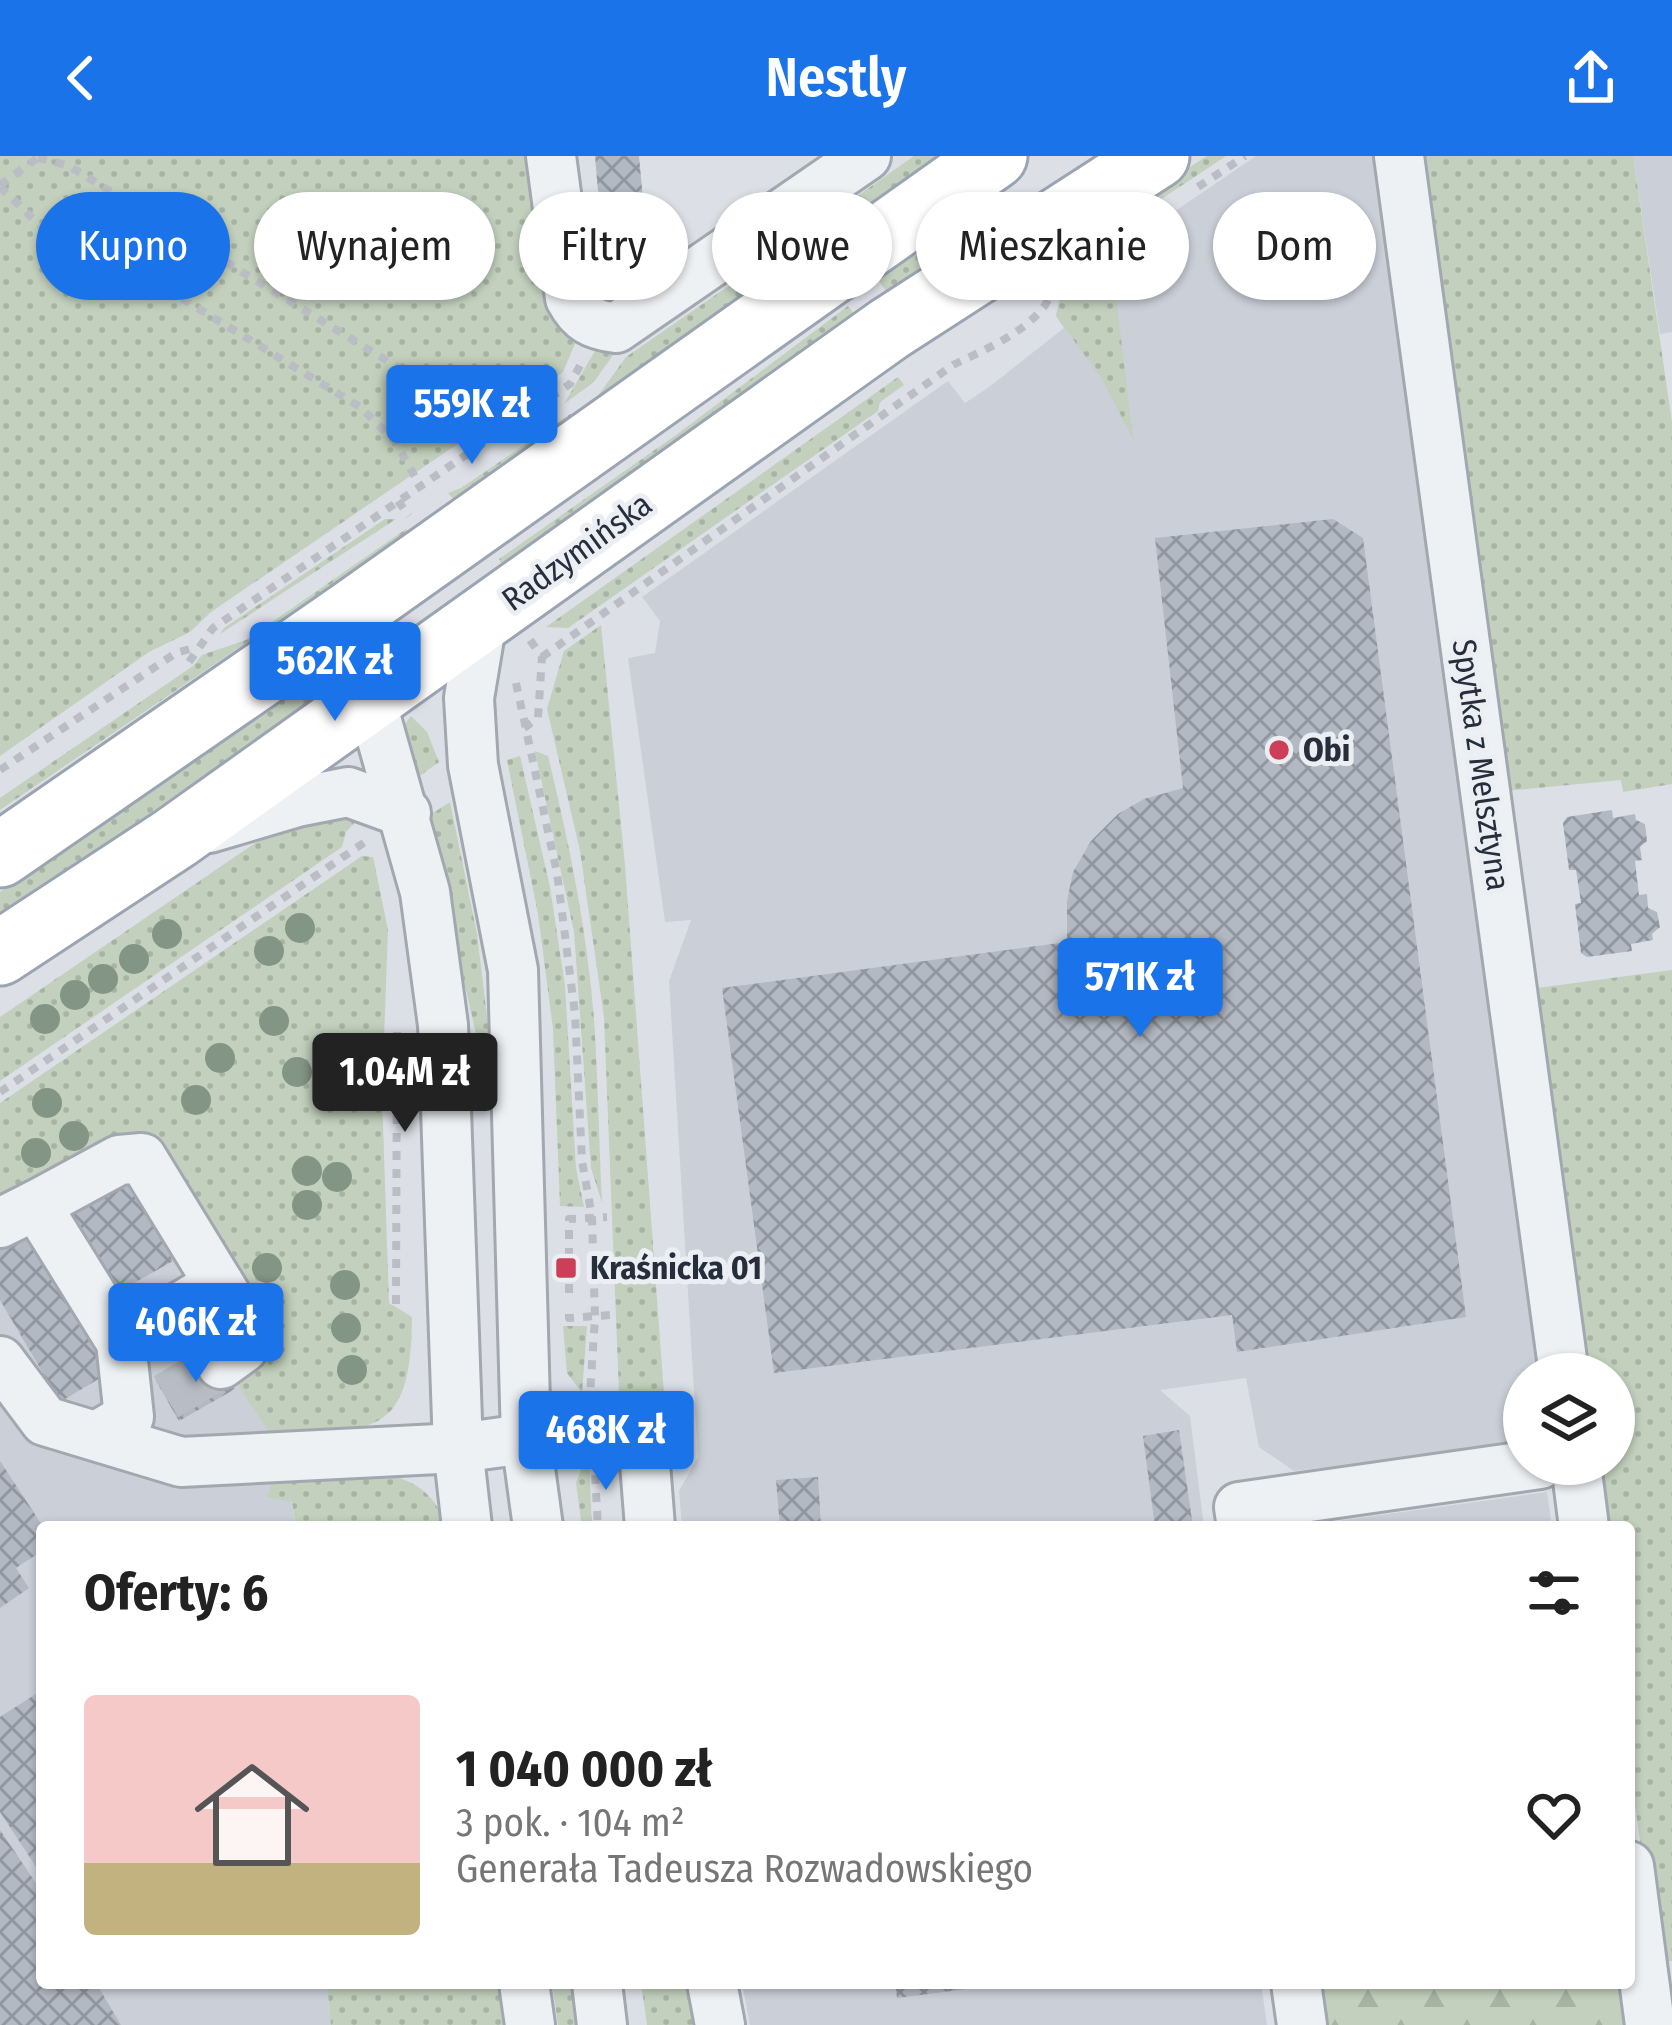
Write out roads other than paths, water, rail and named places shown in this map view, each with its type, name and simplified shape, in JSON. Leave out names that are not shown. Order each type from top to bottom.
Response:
[{"type":"main road","points":[[0,854],[352,612],[995,156]]},
{"type":"main road","name":"Radzymińska","points":[[0,953],[175,838],[387,685],[508,643],[889,328],[1174,174]]},
{"type":"street","points":[[551,156],[570,298],[579,315],[596,325],[616,328],[866,156]]},
{"type":"street","name":"Spytka z Melsztyna","points":[[1399,156],[1561,1353]]},
{"type":"street","points":[[352,612],[387,685],[406,813],[425,892],[443,1025],[458,1448],[466,1521]]},
{"type":"street","points":[[508,643],[469,698],[473,765],[513,970],[526,1438],[537,1521]]},
{"type":"street","points":[[387,685],[445,717],[473,765]]},
{"type":"street","points":[[175,838],[348,792],[406,813]]},
{"type":"street","points":[[221,1364],[242,1348],[246,1328],[142,1159],[119,1160],[18,1214],[121,1342],[131,1417],[181,1462],[458,1448],[526,1438],[630,1432],[639,1443],[646,1468],[650,1521]]},
{"type":"street","points":[[121,1342],[220,1284]]},
{"type":"street","points":[[0,1361],[45,1421],[131,1417]]},
{"type":"street","points":[[1241,1521],[1239,1507],[1503,1469]]},
{"type":"street","points":[[1579,1485],[1583,1521]]},
{"type":"street","points":[[1635,1912],[1650,2025]]},
{"type":"street","points":[[525,1989],[530,2025]]},
{"type":"street","points":[[598,1989],[602,2025]]},
{"type":"street","points":[[713,1989],[720,2025]]},
{"type":"street","points":[[1297,1989],[1302,2025]]},
{"type":"tunnel","points":[[166,1397],[221,1364]]},
{"type":"place","name":"Obi","points":[[1279,750]]},
{"type":"place","name":"Kraśnicka 01","points":[[566,1268]]}]
